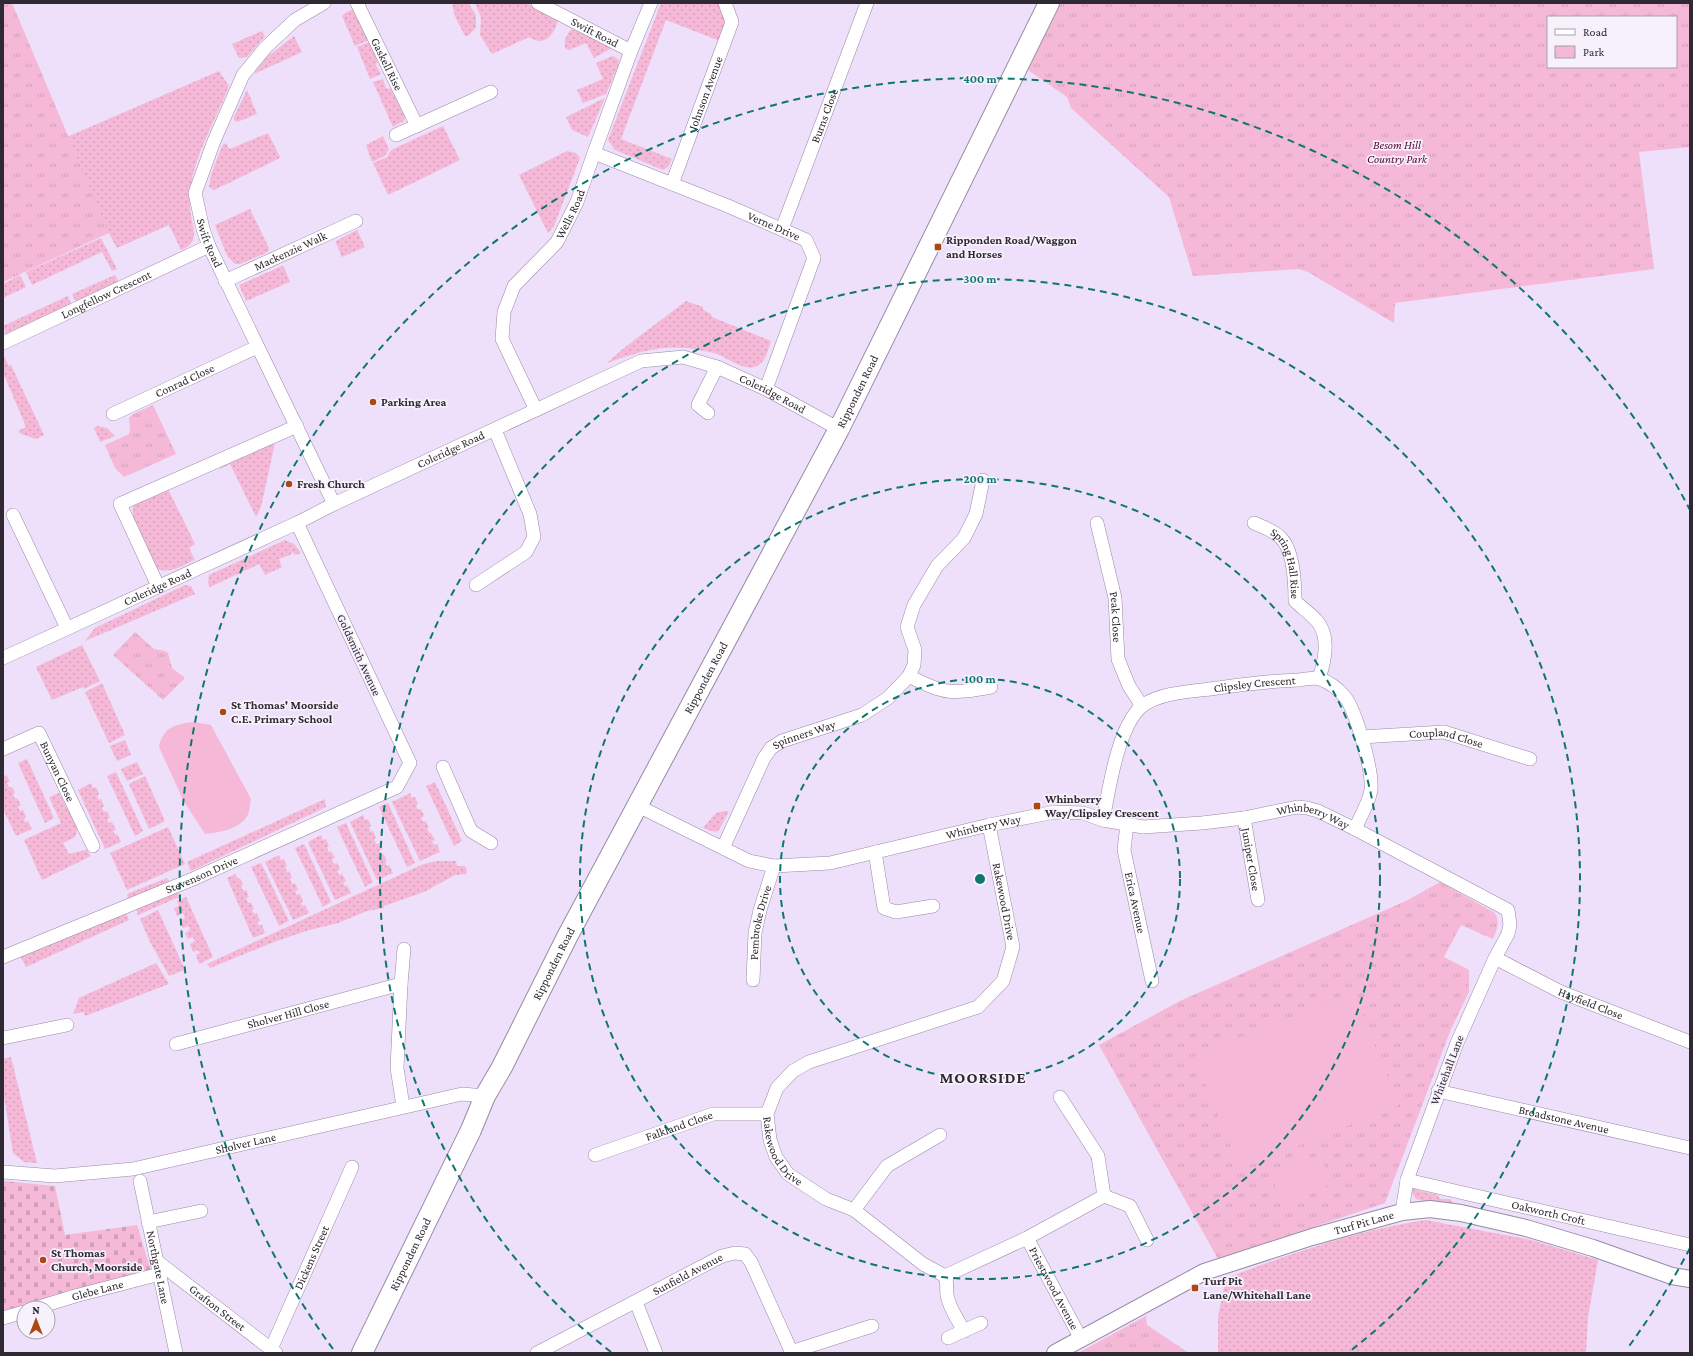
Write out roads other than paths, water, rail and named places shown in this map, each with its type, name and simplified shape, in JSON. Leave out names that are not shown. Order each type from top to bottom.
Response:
[{"type":"main road","name":"Ripponden Road","points":[[362,1353],[471,1130],[485,1096],[502,1067],[567,937],[839,429],[1049,3]]},
{"type":"street","name":"Swift Road","points":[[324,3],[295,20],[266,47],[244,75],[214,141],[195,193],[203,229],[209,246],[334,504]]},
{"type":"street","name":"Gaskell Rise","points":[[357,3],[417,126]]},
{"type":"street","name":"Swift Road","points":[[538,3],[631,51]]},
{"type":"street","name":"Wells Road","points":[[536,410],[502,339],[504,312],[514,286],[557,242],[577,202],[631,51],[651,3]]},
{"type":"street","name":"Johnson Avenue","points":[[672,184],[732,22],[726,3]]},
{"type":"street","name":"Burns Close","points":[[782,229],[867,3]]},
{"type":"street","points":[[396,135],[491,92]]},
{"type":"street","name":"Verne Drive","points":[[594,153],[806,240],[814,258],[766,389]]},
{"type":"street","name":"Mackenzie Walk","points":[[226,281],[356,221]]},
{"type":"street","name":"Longfellow Crescent","points":[[3,343],[209,246]]},
{"type":"street","name":"Conrad Close","points":[[113,414],[257,346]]},
{"type":"street","name":"Coleridge Road","points":[[3,658],[297,523],[334,504],[641,361],[683,357],[716,368],[766,389],[839,429]]},
{"type":"street","points":[[708,413],[698,405],[716,368]]},
{"type":"street","points":[[158,586],[120,504],[297,426]]},
{"type":"street","points":[[476,585],[526,552],[534,537],[530,514],[495,430]]},
{"type":"street","name":"Spinners Way","points":[[722,848],[764,758],[771,748],[782,741],[862,714],[888,698],[909,676],[914,665],[915,650],[907,627],[914,605],[937,566],[964,538],[976,514],[983,480]]},
{"type":"street","points":[[13,515],[67,628]]},
{"type":"street","name":"Goldsmith Avenue","points":[[297,523],[410,763],[397,787]]},
{"type":"street","name":"Peak Close","points":[[1097,523],[1115,598],[1118,659],[1129,686],[1142,706]]},
{"type":"street","name":"Spring Hall Rise","points":[[1254,523],[1268,529],[1282,538],[1292,565],[1295,602],[1317,621],[1323,633],[1325,664],[1319,678]]},
{"type":"street","points":[[909,676],[926,685],[946,692],[957,692],[991,687]]},
{"type":"street","points":[[1319,678],[1335,688],[1345,697],[1361,736],[1371,781],[1370,792],[1355,829]]},
{"type":"street","name":"Clipsley Crescent","points":[[1103,820],[1122,739],[1131,721],[1142,706],[1157,698],[1172,695],[1249,683],[1319,678]]},
{"type":"street","name":"Coupland Close","points":[[1361,736],[1444,732],[1530,759]]},
{"type":"street","name":"Bunyan Close","points":[[3,749],[39,733],[93,846]]},
{"type":"street","points":[[443,767],[471,831],[491,843]]},
{"type":"street","name":"Stevenson Drive","points":[[3,957],[193,879],[397,787]]},
{"type":"street","name":"Whinberry Way","points":[[638,806],[749,861],[774,866],[830,863],[989,825],[1055,812],[1083,813],[1103,820],[1143,827],[1202,823],[1244,818],[1297,808],[1307,808],[1318,811],[1355,829],[1508,910],[1510,925],[1508,934]]},
{"type":"street","name":"Juniper Close","points":[[1244,818],[1258,900]]},
{"type":"street","name":"Erica Avenue","points":[[1127,824],[1124,850],[1152,981]]},
{"type":"street","name":"Rakewood Drive","points":[[945,1276],[923,1264],[854,1210],[826,1199],[788,1174],[776,1157],[770,1140],[767,1114],[777,1088],[793,1071],[809,1062],[978,1008],[1003,981],[1013,947],[989,825]]},
{"type":"street","points":[[875,852],[884,908],[896,912],[934,906]]},
{"type":"street","name":"Pembroke Drive","points":[[753,980],[755,933],[760,910],[774,866]]},
{"type":"street","name":"Whitehall Lane","points":[[1402,1212],[1407,1180],[1438,1091],[1457,1043],[1495,958],[1508,934]]},
{"type":"street","points":[[403,1106],[397,1068],[404,949]]},
{"type":"street","name":"Hayfield Close","points":[[1495,958],[1561,992],[1690,1042]]},
{"type":"street","name":"Sholver Hill Close","points":[[176,1044],[401,984]]},
{"type":"street","points":[[3,1038],[67,1025]]},
{"type":"street","name":"Broadstone Avenue","points":[[1438,1091],[1690,1148]]},
{"type":"street","name":"Sholver Lane","points":[[3,1172],[55,1176],[133,1169],[403,1106],[462,1094],[485,1096]]},
{"type":"street","points":[[1060,1097],[1098,1156],[1104,1196]]},
{"type":"street","name":"Falkland Close","points":[[595,1155],[713,1114],[767,1114]]},
{"type":"street","points":[[854,1210],[887,1166],[940,1135]]},
{"type":"street","name":"Dickens Street","points":[[274,1351],[352,1167]]},
{"type":"street","name":"Oakworth Croft","points":[[1407,1180],[1690,1245]]},
{"type":"street","name":"Northgate Lane","points":[[140,1181],[176,1353]]},
{"type":"street","points":[[964,1330],[952,1312],[947,1295],[948,1283],[945,1276],[1027,1238],[1104,1196],[1130,1206],[1147,1240]]},
{"type":"street","name":"Turf Pit Lane","points":[[1055,1353],[1204,1272],[1312,1237],[1402,1212],[1430,1209],[1461,1213],[1526,1228],[1593,1248],[1672,1276],[1690,1279]]},
{"type":"street","points":[[148,1222],[201,1211]]},
{"type":"street","name":"Priestwood Avenue","points":[[1027,1238],[1081,1339]]},
{"type":"street","name":"Sunfield Avenue","points":[[537,1353],[722,1256],[735,1253],[745,1254],[751,1262],[791,1353]]},
{"type":"street","name":"Grafton Street","points":[[159,1268],[274,1351]]},
{"type":"street","name":"Glebe Lane","points":[[56,1302],[159,1268]]},
{"type":"street","points":[[636,1302],[656,1353]]},
{"type":"street","points":[[3,1318],[16,1314]]},
{"type":"street","points":[[948,1338],[981,1323]]},
{"type":"street","points":[[791,1353],[872,1326]]},
{"type":"place","name":"Ripponden Road/Waggon and Horses","points":[[938,247]]},
{"type":"place","name":"Parking Area","points":[[373,402]]},
{"type":"place","name":"Fresh Church","points":[[289,484]]},
{"type":"place","name":"St Thomas' Moorside C.E. Primary School","points":[[223,712]]},
{"type":"place","name":"Whinberry Way/Clipsley Crescent","points":[[1037,806]]},
{"type":"place","name":"St Thomas Church, Moorside","points":[[43,1260]]},
{"type":"place","name":"Turf Pit Lane/Whitehall Lane","points":[[1195,1288]]},
{"type":"district","name":"MOORSIDE","points":[[983,1077]]},
{"type":"park label","name":"Besom Hill Country Park","points":[[1397,152]]}]
